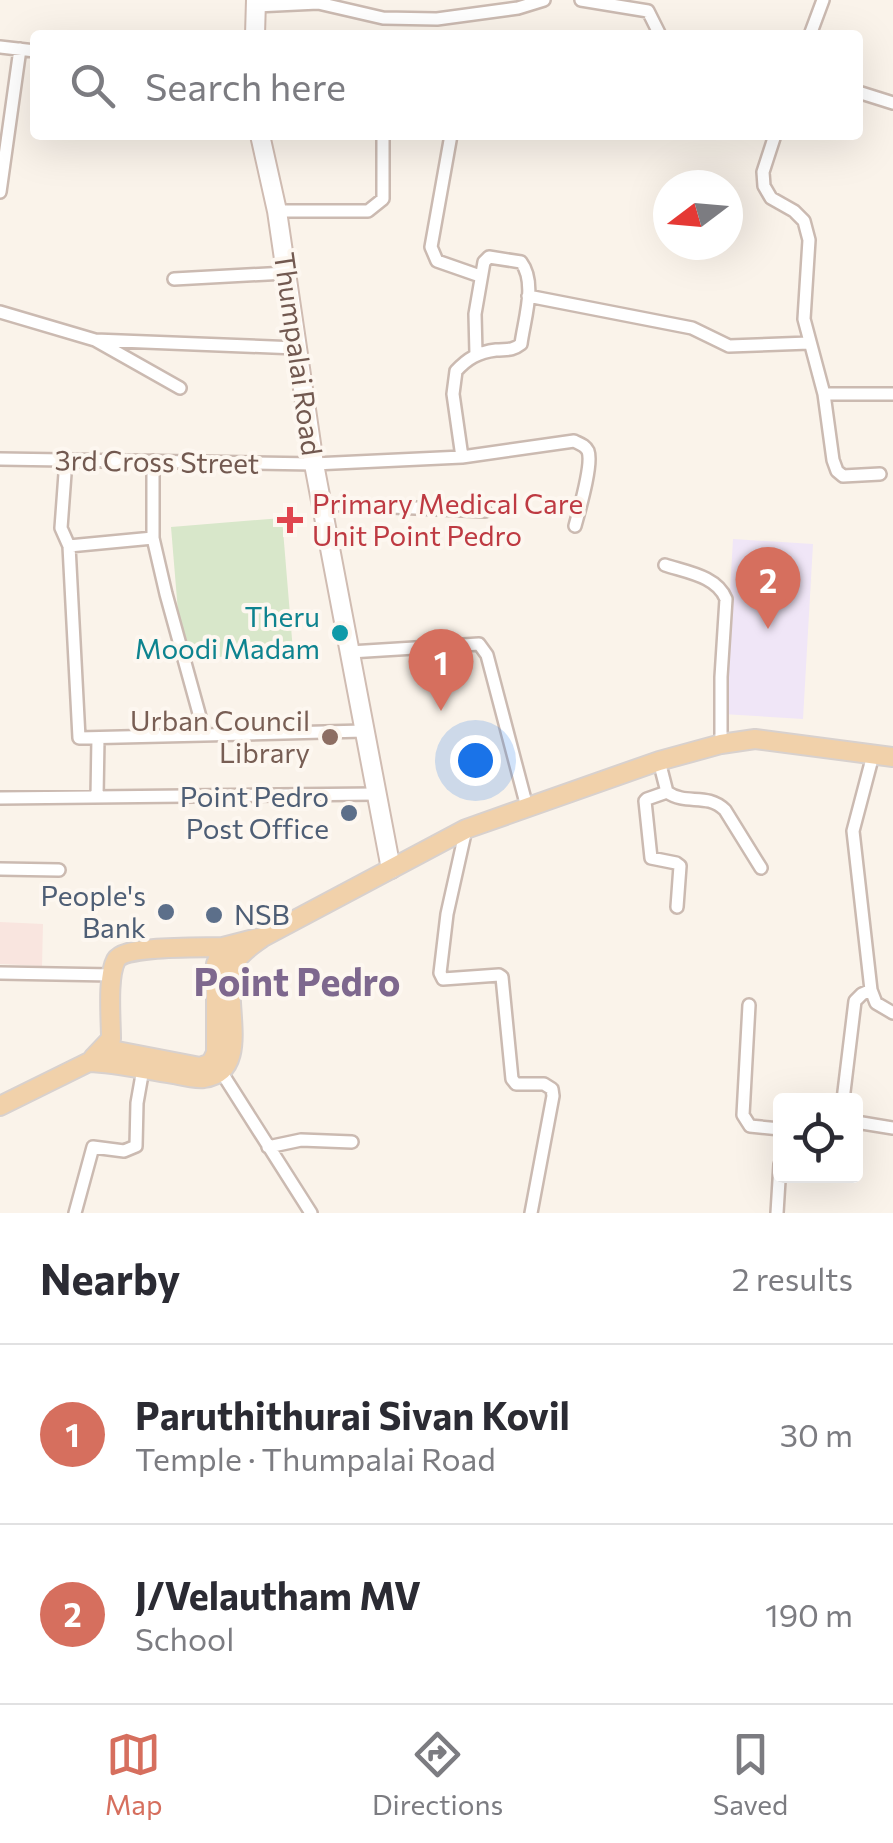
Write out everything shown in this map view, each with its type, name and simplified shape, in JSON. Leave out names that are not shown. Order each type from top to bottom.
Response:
[{"type":"main road","points":[[89,1062],[114,1062],[201,1079],[222,1073],[231,1060],[231,976],[235,960],[263,937],[466,829],[722,744],[756,739],[893,757]]},
{"type":"main road","points":[[89,1062],[110,1038],[116,959],[138,950],[223,948],[263,937]]},
{"type":"main road","points":[[0,1106],[117,1051],[200,1068],[211,1064],[216,1053],[216,964],[223,948]]},
{"type":"street","points":[[255,30],[256,3],[318,3],[383,18],[437,19],[518,8],[544,0]]},
{"type":"street","points":[[581,0],[648,12],[657,30]]},
{"type":"street","points":[[812,30],[823,0]]},
{"type":"street","points":[[383,18],[383,30]]},
{"type":"street","points":[[416,30],[417,18]]},
{"type":"street","points":[[0,47],[30,50]]},
{"type":"street","points":[[0,192],[20,49]]},
{"type":"street","points":[[863,94],[893,103]]},
{"type":"street","name":"Thumpalai Road","points":[[261,140],[277,211],[314,464],[391,869]]},
{"type":"street","points":[[277,211],[368,211],[384,199],[384,140]]},
{"type":"street","points":[[450,140],[431,247],[437,260],[480,276]]},
{"type":"street","points":[[773,140],[763,172],[764,186],[772,198],[804,221],[809,240],[804,319],[824,394],[834,460],[844,476],[880,474]]},
{"type":"street","points":[[462,457],[452,394],[456,371],[476,354],[519,348],[528,296],[527,271],[521,262],[489,257],[484,262],[475,314],[476,354]]},
{"type":"street","points":[[174,279],[286,273]]},
{"type":"street","points":[[528,296],[692,328],[729,346],[809,343]]},
{"type":"street","points":[[0,312],[95,340],[180,388]]},
{"type":"street","points":[[95,340],[297,348]]},
{"type":"street","points":[[824,394],[893,394]]},
{"type":"street","name":"3rd Cross Street","points":[[0,459],[314,464],[462,457],[574,441],[588,452],[586,482],[575,526]]},
{"type":"street","points":[[66,460],[61,528],[70,546],[80,738],[364,731]]},
{"type":"street","points":[[153,462],[154,538],[205,735]]},
{"type":"street","points":[[322,504],[485,511]]},
{"type":"street","points":[[70,546],[154,538]]},
{"type":"street","points":[[664,565],[714,582],[726,599],[722,744]]},
{"type":"street","points":[[350,652],[479,644],[487,656],[526,807]]},
{"type":"street","points":[[97,797],[98,738]]},
{"type":"street","points":[[873,755],[853,830],[872,990],[876,1003],[893,1013]]},
{"type":"street","points":[[659,762],[668,792],[678,799],[712,800],[719,804],[760,868]]},
{"type":"street","points":[[668,792],[645,802],[651,858],[680,866],[677,907]]},
{"type":"street","points":[[0,798],[376,794]]},
{"type":"street","points":[[466,829],[447,914],[440,973],[443,980],[502,977],[512,1079],[516,1084],[544,1084],[552,1089],[530,1213]]},
{"type":"street","points":[[0,869],[60,870]]},
{"type":"street","points":[[0,973],[112,975]]},
{"type":"street","points":[[844,1093],[856,1000],[872,990]]},
{"type":"street","points":[[749,1005],[742,1115],[750,1126],[773,1128]]},
{"type":"street","points":[[74,1213],[93,1146],[124,1151],[136,1146],[143,1069]]},
{"type":"street","points":[[222,1073],[311,1213]]},
{"type":"street","points":[[863,1123],[893,1128]]},
{"type":"street","points":[[268,1147],[301,1140],[352,1142]]},
{"type":"street","points":[[777,1213],[779,1183]]},
{"type":"shaded area","points":[[733,539],[813,544],[803,719],[723,714]]},
{"type":"shaded area","points":[[0,922],[43,924],[42,966],[0,964]]},
{"type":"green space","points":[[282,518],[293,651],[182,660],[171,527]]},
{"type":"place","name":"Primary Medical Care Unit Point Pedro","points":[[290,520]]},
{"type":"place","name":"J/Velautham MV","points":[[768,629]]},
{"type":"place","name":"Theru Moodi Madam","points":[[340,633]]},
{"type":"place","name":"Paruthithurai Sivan Kovil","points":[[441,711]]},
{"type":"place","name":"Urban Council Library","points":[[330,737]]},
{"type":"place","name":"Point Pedro Post Office","points":[[349,813]]},
{"type":"place","name":"People's Bank","points":[[166,912]]},
{"type":"place","name":"NSB","points":[[214,915]]},
{"type":"district","name":"Point Pedro","points":[[297,983]]}]
